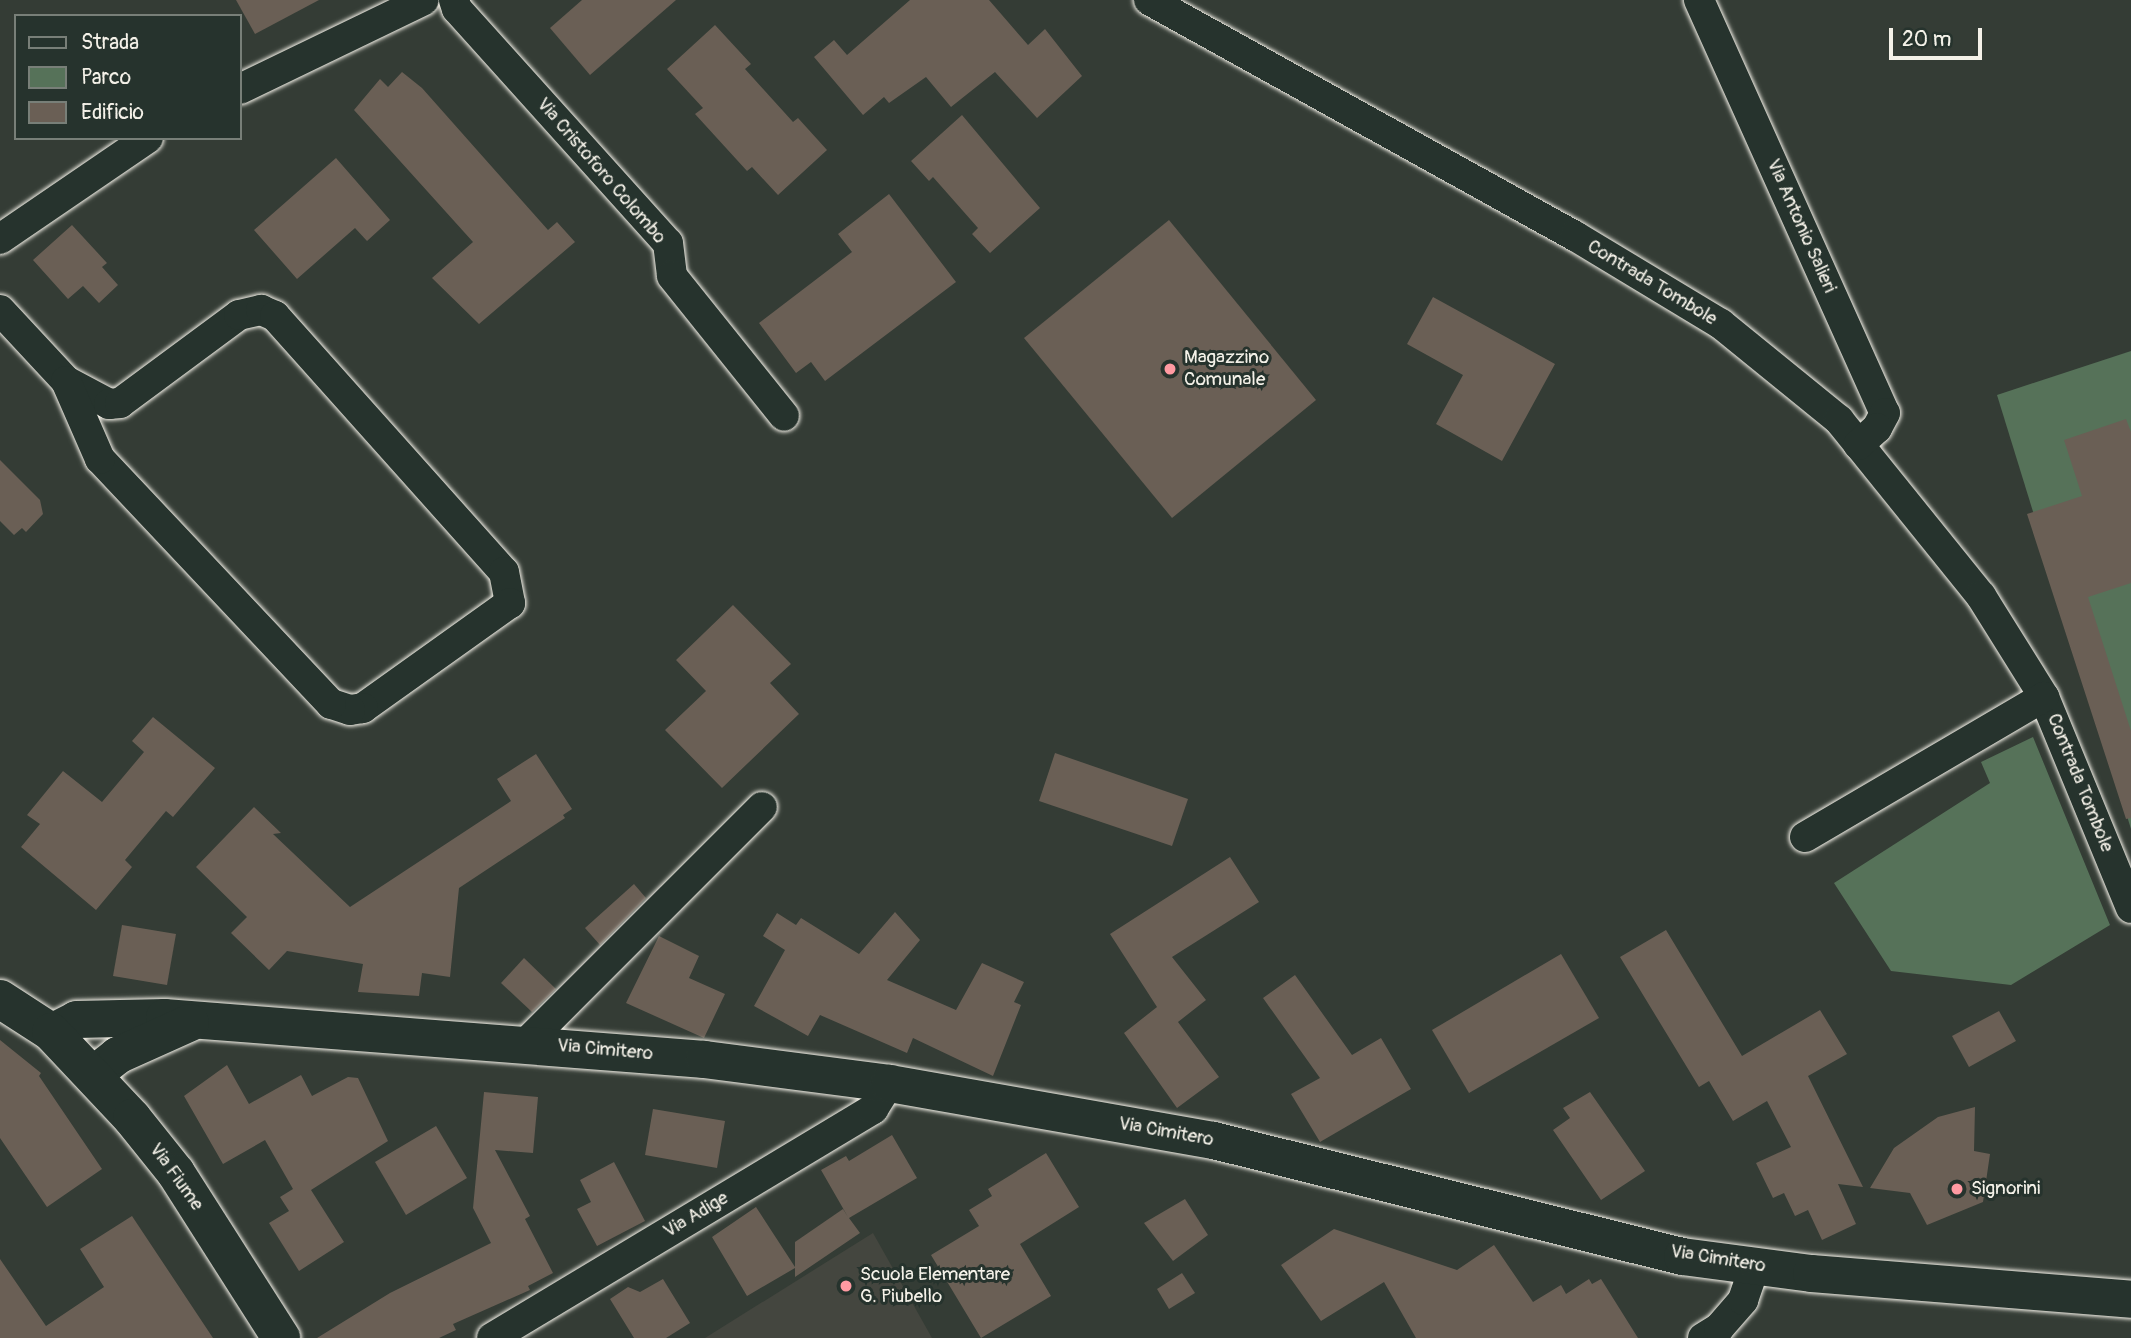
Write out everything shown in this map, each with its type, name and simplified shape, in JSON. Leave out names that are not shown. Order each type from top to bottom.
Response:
[{"type":"main road","name":"Via Fiume","points":[[0,999],[51,1032],[93,1074],[176,1173],[281,1338]]},
{"type":"street","points":[[242,88],[424,0]]},
{"type":"street","name":"Via Cristoforo Colombo","points":[[454,0],[457,9],[668,243],[672,276],[784,416]]},
{"type":"street","name":"Contrada Tombole","points":[[1149,0],[1575,236],[1721,324],[1839,420],[1981,596],[2044,697],[2131,908]]},
{"type":"street","name":"Via Antonio Salieri","points":[[1699,0],[1885,413],[1877,428],[1858,445]]},
{"type":"street","points":[[0,239],[145,140]]},
{"type":"street","points":[[0,310],[66,381],[89,397],[120,403]]},
{"type":"street","points":[[66,381],[90,442],[100,459],[331,704],[350,710],[363,708],[510,603],[504,572],[275,316],[261,310],[239,315],[120,403],[98,425],[90,442]]},
{"type":"street","name":"Contrada Tombole","points":[[1805,838],[2044,697]]},
{"type":"street","points":[[525,1044],[762,807]]},
{"type":"street","name":"Via Cimitero","points":[[51,1032],[76,1018],[105,1016],[525,1044],[704,1059],[889,1083],[1213,1140],[1682,1256],[2131,1299]]},
{"type":"street","name":"Via Cimitero","points":[[93,1074],[117,1055],[191,1022]]},
{"type":"street","name":"Via Adige","points":[[492,1338],[873,1109],[889,1083]]},
{"type":"street","points":[[1703,1338],[1719,1328],[1743,1300],[1755,1265]]},
{"type":"shaded area","name":"Scuola Elementare G. Piubello","points":[[873,1233],[932,1338],[705,1338]]},
{"type":"green space","points":[[2131,351],[2131,829],[1997,395]]},
{"type":"green space","points":[[2033,737],[2110,925],[2011,985],[1891,971],[1834,883],[1990,783],[1981,762]]},
{"type":"building","points":[[236,0],[319,0],[255,34]]},
{"type":"building","points":[[582,0],[676,0],[590,75],[550,28]]},
{"type":"building","points":[[910,0],[989,0],[1028,45],[1045,29],[1082,76],[1037,118],[995,72],[951,107],[926,77],[889,103],[884,97],[863,115],[814,57],[834,40],[847,55]]},
{"type":"building","points":[[715,25],[751,64],[745,69],[793,122],[798,118],[827,150],[778,195],[752,167],[747,171],[695,114],[703,108],[667,69]]},
{"type":"building","points":[[402,72],[422,88],[548,230],[557,222],[575,242],[479,324],[432,278],[473,242],[354,110],[380,79],[388,87]]},
{"type":"building","points":[[962,115],[1040,208],[990,253],[972,234],[978,228],[933,177],[929,181],[911,161]]},
{"type":"building","points":[[336,158],[390,220],[367,241],[355,228],[297,279],[254,230]]},
{"type":"building","points":[[889,194],[956,282],[825,381],[811,362],[796,373],[759,323],[852,252],[838,234]]},
{"type":"building","name":"Magazzino Comunale","points":[[1169,220],[1316,400],[1172,518],[1024,338]]},
{"type":"building","points":[[72,225],[107,263],[102,267],[118,285],[99,303],[83,286],[68,299],[33,260]]},
{"type":"building","points":[[1433,297],[1555,364],[1502,461],[1436,424],[1463,375],[1407,344]]},
{"type":"building","points":[[2126,419],[2131,432],[2131,583],[2088,597],[2131,731],[2131,818],[2126,819],[2027,514],[2082,496],[2064,440]]},
{"type":"building","points":[[0,460],[40,500],[43,514],[26,532],[22,528],[14,535],[0,521]]},
{"type":"building","points":[[733,605],[791,664],[770,683],[799,714],[722,788],[665,730],[706,691],[676,660]]},
{"type":"building","points":[[153,717],[215,768],[173,817],[166,811],[125,860],[132,867],[96,910],[21,847],[40,824],[27,815],[63,771],[102,802],[144,752],[132,741]]},
{"type":"building","points":[[1055,753],[1188,799],[1172,846],[1039,801]]},
{"type":"building","points":[[536,754],[572,809],[563,815],[565,818],[459,888],[450,977],[422,973],[419,996],[358,992],[363,964],[287,951],[269,970],[231,933],[247,917],[196,867],[254,807],[281,833],[273,834],[350,907],[511,801],[497,779]]},
{"type":"building","points":[[1230,857],[1259,902],[1172,957],[1206,1000],[1178,1022],[1219,1077],[1177,1108],[1124,1033],[1157,1007],[1110,934]]},
{"type":"building","points":[[634,884],[646,898],[600,945],[585,928]]},
{"type":"building","points":[[895,912],[920,940],[887,980],[956,1010],[982,963],[1024,982],[1014,1002],[1021,1005],[993,1076],[913,1038],[907,1053],[820,1015],[808,1036],[754,1006],[785,950],[763,936],[777,913],[796,925],[801,918],[859,954]]},
{"type":"building","points":[[122,925],[176,934],[167,985],[113,976]]},
{"type":"building","points":[[1666,930],[1742,1056],[1820,1010],[1847,1054],[1808,1076],[1863,1187],[1838,1184],[1856,1224],[1822,1240],[1808,1210],[1795,1216],[1784,1193],[1773,1198],[1756,1163],[1791,1147],[1767,1101],[1733,1121],[1709,1081],[1699,1087],[1620,957]]},
{"type":"building","points":[[659,936],[699,956],[689,978],[725,994],[704,1038],[626,1003]]},
{"type":"building","points":[[1561,954],[1599,1018],[1469,1093],[1432,1030]]},
{"type":"building","points":[[524,958],[556,989],[532,1012],[501,983]]},
{"type":"building","points":[[1295,975],[1352,1055],[1381,1038],[1411,1089],[1320,1142],[1291,1094],[1320,1078],[1263,998]]},
{"type":"building","points":[[1999,1011],[2016,1041],[1969,1067],[1952,1036]]},
{"type":"building","points":[[0,1040],[41,1073],[39,1076],[102,1169],[47,1207],[0,1138]]},
{"type":"building","points":[[227,1065],[249,1104],[301,1075],[312,1096],[348,1077],[358,1078],[388,1141],[311,1190],[344,1242],[299,1271],[269,1223],[289,1211],[280,1197],[293,1189],[265,1140],[223,1164],[184,1096]]},
{"type":"building","points":[[484,1092],[538,1097],[533,1153],[495,1150],[530,1216],[525,1219],[553,1273],[528,1286],[530,1290],[453,1324],[456,1330],[439,1338],[317,1338],[390,1293],[491,1243],[473,1208]]},
{"type":"building","points":[[1590,1092],[1645,1171],[1601,1200],[1553,1130],[1570,1118],[1563,1108]]},
{"type":"building","points":[[1975,1107],[1974,1151],[1990,1154],[1983,1202],[1927,1225],[1910,1193],[1870,1188],[1894,1148],[1938,1117]]},
{"type":"building","points":[[653,1109],[725,1121],[717,1168],[645,1155]]},
{"type":"building","points":[[436,1126],[467,1178],[406,1215],[375,1162]]},
{"type":"building","points":[[892,1135],[917,1178],[849,1218],[860,1233],[795,1277],[795,1268],[747,1296],[712,1237],[756,1207],[795,1267],[795,1242],[843,1209],[848,1217],[821,1170],[846,1156],[849,1161]]},
{"type":"building","points":[[1046,1153],[1079,1207],[1020,1244],[1051,1296],[981,1338],[931,1255],[979,1226],[969,1210],[992,1196],[988,1189]]},
{"type":"building","points":[[614,1162],[645,1221],[597,1246],[577,1209],[591,1202],[580,1180]]},
{"type":"building","points":[[1185,1199],[1208,1235],[1173,1261],[1144,1223]]},
{"type":"building","points":[[132,1216],[213,1338],[0,1338],[0,1259],[46,1326],[104,1287],[80,1249]]},
{"type":"building","points":[[1334,1229],[1457,1270],[1494,1245],[1533,1302],[1561,1285],[1566,1294],[1589,1279],[1592,1284],[1601,1279],[1638,1338],[1416,1338],[1384,1282],[1321,1321],[1281,1265]]},
{"type":"building","points":[[1182,1273],[1195,1293],[1169,1309],[1157,1289]]},
{"type":"building","points":[[663,1279],[690,1323],[666,1338],[634,1338],[610,1299],[628,1287],[640,1292]]},
{"type":"place","name":"Magazzino Comunale","points":[[1170,369]]},
{"type":"place","name":"Signorini","points":[[1957,1189]]},
{"type":"place","name":"Scuola Elementare G. Piubello","points":[[846,1286]]}]
